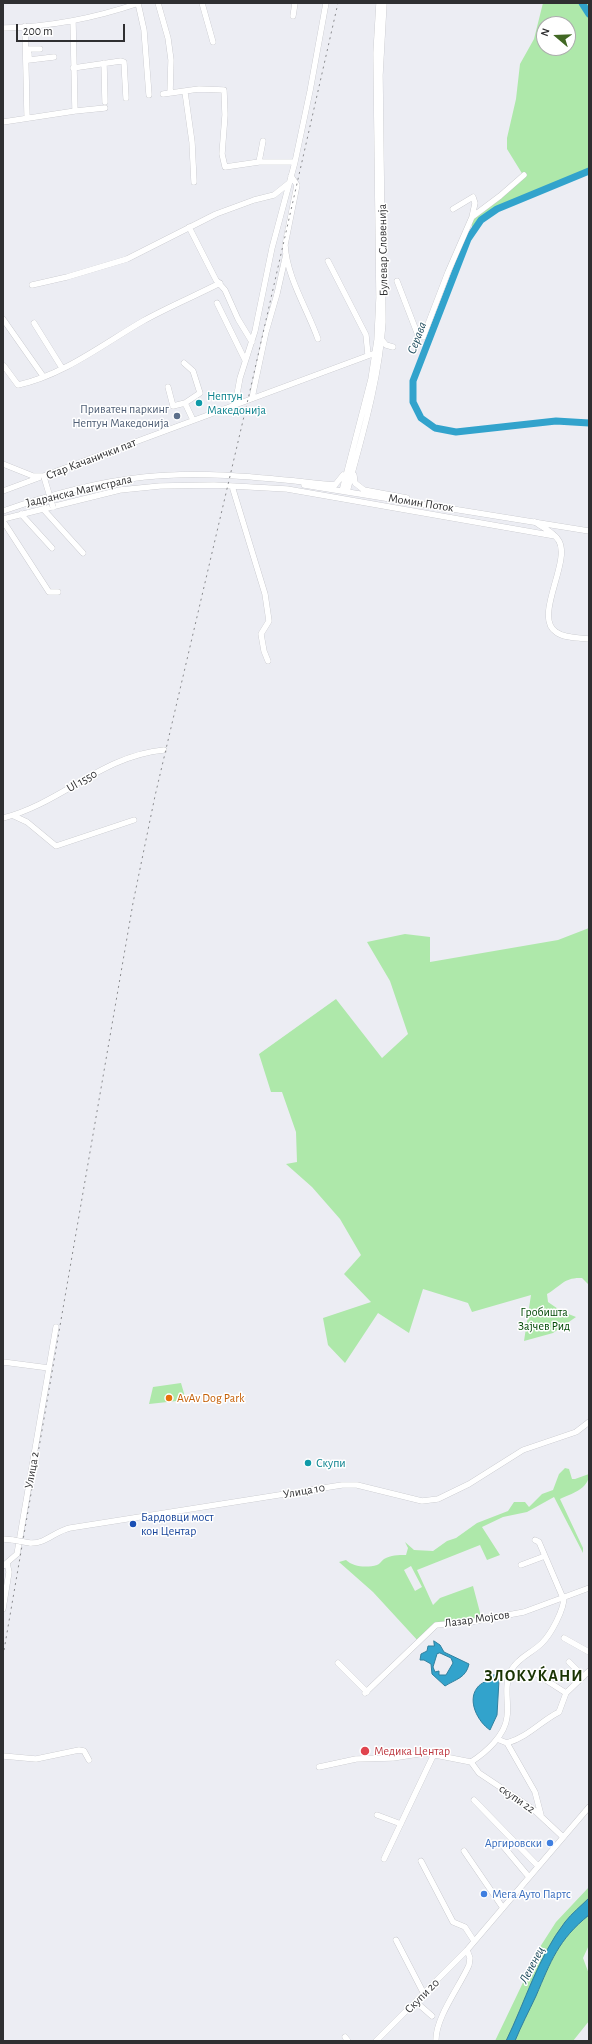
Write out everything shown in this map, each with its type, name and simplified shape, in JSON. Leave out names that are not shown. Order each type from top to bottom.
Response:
[{"type":"street","points":[[3,28],[73,21],[130,4],[139,3],[144,30],[149,95]]},
{"type":"street","points":[[158,3],[168,38],[170,93]]},
{"type":"street","points":[[202,3],[213,42]]},
{"type":"street","points":[[293,16],[295,3]]},
{"type":"street","points":[[235,405],[252,342],[272,248],[295,162],[310,92],[326,3]]},
{"type":"street","name":"Булевар Словенија","points":[[344,492],[372,396],[378,352],[379,298],[376,53],[379,3]]},
{"type":"street","name":"Булевар Словенија","points":[[344,492],[348,463],[382,340],[384,300],[380,74],[384,3]]},
{"type":"street","points":[[73,21],[75,111]]},
{"type":"street","points":[[27,26],[29,60],[54,57]]},
{"type":"street","points":[[27,26],[27,115]]},
{"type":"street","points":[[29,49],[40,49]]},
{"type":"street","points":[[73,68],[121,60],[124,62],[126,98]]},
{"type":"street","points":[[104,63],[105,102]]},
{"type":"street","points":[[163,94],[202,89],[224,90],[226,104],[222,142],[224,164],[228,167],[245,163],[295,162]]},
{"type":"street","points":[[185,92],[192,142],[194,182]]},
{"type":"street","points":[[3,122],[105,108]]},
{"type":"street","points":[[259,162],[264,141]]},
{"type":"street","points":[[472,217],[500,196],[524,175]]},
{"type":"street","points":[[291,176],[297,185],[285,245],[286,253],[298,293],[318,339]]},
{"type":"street","points":[[32,285],[67,277],[127,259],[216,214],[254,200],[274,195],[289,183]]},
{"type":"street","points":[[397,281],[421,337],[472,217],[476,201],[473,197],[453,209]]},
{"type":"street","points":[[189,227],[216,280],[220,283],[252,342]]},
{"type":"street","points":[[252,398],[266,332],[277,294],[286,253]]},
{"type":"street","points":[[328,261],[366,335],[366,356],[374,365]]},
{"type":"street","points":[[4,366],[18,385],[43,376],[62,368],[110,342],[143,321],[220,283]]},
{"type":"street","points":[[217,303],[246,360]]},
{"type":"street","points":[[3,319],[43,376]]},
{"type":"street","points":[[34,323],[62,368]]},
{"type":"street","points":[[382,340],[386,345],[392,347]]},
{"type":"street","name":"Стар Качанички пат","points":[[3,491],[378,352]]},
{"type":"street","points":[[168,387],[173,406],[185,403],[200,393],[193,371],[184,363]]},
{"type":"street","points":[[372,396],[354,472],[355,483],[364,490],[399,496],[418,502]]},
{"type":"street","points":[[185,403],[193,420]]},
{"type":"street","points":[[252,477],[335,485],[342,478],[348,463]]},
{"type":"street","points":[[3,464],[33,476],[44,477],[53,507]]},
{"type":"street","name":"Јадранска Магистрала","points":[[3,511],[45,497],[110,482],[138,478],[219,475],[252,477]]},
{"type":"street","name":"Момин Поток","points":[[252,477],[418,502],[589,531]]},
{"type":"street","points":[[58,592],[49,592],[3,520],[105,493],[140,488],[186,485],[287,489],[555,536]]},
{"type":"street","points":[[232,486],[265,594],[269,621],[261,634],[264,651],[268,661]]},
{"type":"street","points":[[44,510],[84,553]]},
{"type":"street","points":[[22,514],[52,548]]},
{"type":"street","points":[[533,521],[555,536],[560,544],[561,553],[550,608],[550,624],[555,631],[560,634],[589,639]]},
{"type":"street","points":[[555,536],[557,529],[562,526]]},
{"type":"street","name":"Ul 1550","points":[[3,818],[14,816],[43,803],[122,760],[143,752],[164,750]]},
{"type":"street","points":[[14,816],[27,822],[56,846],[134,820]]},
{"type":"street","name":"Улица 2","points":[[5,1564],[17,1554],[56,1327]]},
{"type":"street","points":[[3,1362],[49,1368]]},
{"type":"street","name":"Улица 10","points":[[3,1539],[30,1543],[44,1541],[65,1529],[246,1502],[330,1486],[357,1485],[416,1500],[438,1499],[463,1487],[523,1450],[576,1432],[589,1422]]},
{"type":"street","points":[[319,1768],[356,1759],[393,1758],[411,1754],[434,1754],[471,1762],[482,1755],[496,1739],[506,1721],[506,1693],[510,1671],[519,1660],[542,1643],[561,1614],[564,1597],[539,1542],[535,1540]]},
{"type":"street","points":[[521,1565],[545,1556]]},
{"type":"street","points":[[3,1608],[9,1572],[5,1564]]},
{"type":"street","name":"Лазар Мојсов","points":[[338,1662],[366,1693],[436,1625],[470,1622],[512,1615],[589,1588]]},
{"type":"street","points":[[564,1638],[589,1652]]},
{"type":"street","points":[[569,1662],[583,1676]]},
{"type":"street","points":[[507,1743],[536,1729],[546,1718],[559,1712],[566,1693],[589,1671]]},
{"type":"street","points":[[538,1675],[566,1693]]},
{"type":"street","points":[[496,1739],[507,1743],[534,1792],[541,1816]]},
{"type":"street","points":[[3,1756],[36,1759],[79,1750],[84,1751],[90,1760]]},
{"type":"street","points":[[384,1859],[434,1754]]},
{"type":"street","name":"скупи 22","points":[[471,1762],[479,1773],[520,1799],[563,1837]]},
{"type":"street","points":[[474,1800],[538,1866]]},
{"type":"street","name":"Скупи 20","points":[[376,2041],[467,1950],[589,1807]]},
{"type":"street","points":[[377,1815],[401,1824]]},
{"type":"street","points":[[502,1849],[529,1877]]},
{"type":"street","points":[[464,1852],[503,1908]]},
{"type":"street","points":[[422,1861],[457,1930]]},
{"type":"street","points":[[453,1922],[465,1927],[474,1941]]},
{"type":"street","points":[[396,1940],[424,1994]]},
{"type":"street","name":"Скупи 20","points":[[436,2041],[436,2034],[441,2019],[469,1965],[470,1958],[467,1950]]},
{"type":"street","points":[[416,2002],[432,2016]]},
{"type":"green space","points":[[543,3],[589,3],[589,171],[509,202],[481,221],[472,231],[472,217],[523,175],[507,149],[507,138],[516,99],[520,64],[534,39],[536,31],[536,56],[576,56],[576,16],[540,16]]},
{"type":"green space","name":"Гробишта Зајчев Рид","points":[[589,928],[589,1285],[582,1278],[571,1279],[547,1294],[548,1302],[561,1311],[576,1317],[553,1333],[524,1341],[531,1295],[472,1312],[468,1303],[423,1289],[409,1333],[378,1313],[345,1363],[328,1345],[323,1318],[371,1302],[344,1274],[361,1255],[340,1219],[312,1187],[286,1164],[297,1162],[296,1132],[282,1092],[271,1092],[259,1054],[336,999],[382,1058],[408,1034],[390,981],[367,942],[405,934],[430,937],[430,962],[558,940]]},
{"type":"green space","points":[[181,1383],[186,1400],[149,1404],[153,1387]]},
{"type":"green space","points":[[565,1468],[569,1469],[572,1479],[589,1474],[586,1484],[583,1487],[560,1499],[583,1548],[583,1553],[554,1497],[527,1512],[503,1517],[482,1527],[500,1555],[487,1560],[480,1545],[417,1570],[433,1605],[440,1598],[473,1586],[482,1620],[440,1624],[419,1642],[373,1592],[339,1562],[346,1560],[352,1564],[360,1566],[377,1565],[389,1557],[406,1555],[408,1548],[405,1542],[414,1550],[433,1551],[447,1541],[456,1538],[477,1523],[508,1511],[514,1502],[525,1502],[529,1507],[542,1494],[553,1490],[559,1474]],"holes":[[[411,1566],[422,1587],[415,1591],[404,1570]]]},
{"type":"green space","points":[[589,1887],[589,1945],[583,1958],[589,1974],[589,2021],[573,2041],[495,2041],[540,1947],[556,1922]]},
{"type":"water","points":[[434,1641],[440,1645],[444,1652],[469,1664],[468,1669],[463,1675],[445,1686],[432,1674],[431,1664],[424,1660],[420,1660],[421,1654],[427,1651],[428,1646],[434,1646]],"holes":[[[440,1653],[451,1658],[453,1663],[446,1675],[439,1675],[439,1671],[435,1672],[433,1667],[437,1654]]]},
{"type":"water","points":[[495,1675],[499,1680],[497,1715],[490,1730],[478,1717],[475,1711],[473,1699],[477,1688],[491,1676]]},
{"type":"water","points":[[589,1898],[589,1915],[578,1924],[556,1952],[515,2041],[506,2041],[539,1965],[555,1936],[565,1922]]},
{"type":"waterway","name":"Серава","points":[[582,3],[589,14]]},
{"type":"waterway","name":"Серава","points":[[589,171],[497,209],[481,220],[468,239],[413,381],[413,402],[421,418],[435,428],[456,432],[556,421],[589,423]]},
{"type":"railway","points":[[3,1656],[133,903],[155,796],[249,395],[338,3]]},
{"type":"place","name":"Нептун Македонија","points":[[199,403]]},
{"type":"place","name":"Приватен паркинг Нептун Македонија","points":[[177,416]]},
{"type":"place","name":"AvAv Dog Park","points":[[169,1398]]},
{"type":"place","name":"Скупи","points":[[308,1463]]},
{"type":"place","name":"Бардовци мост кон Центар","points":[[133,1524]]},
{"type":"place","name":"Медика Центар","points":[[365,1751]]},
{"type":"place","name":"Аргировски","points":[[550,1843]]},
{"type":"place","name":"Мега Ауто Партс","points":[[484,1894]]},
{"type":"district","name":"ЗЛОКУЌАНИ","points":[[534,1676]]},
{"type":"water label","name":"Лепенец","points":[[532,1965]]}]
